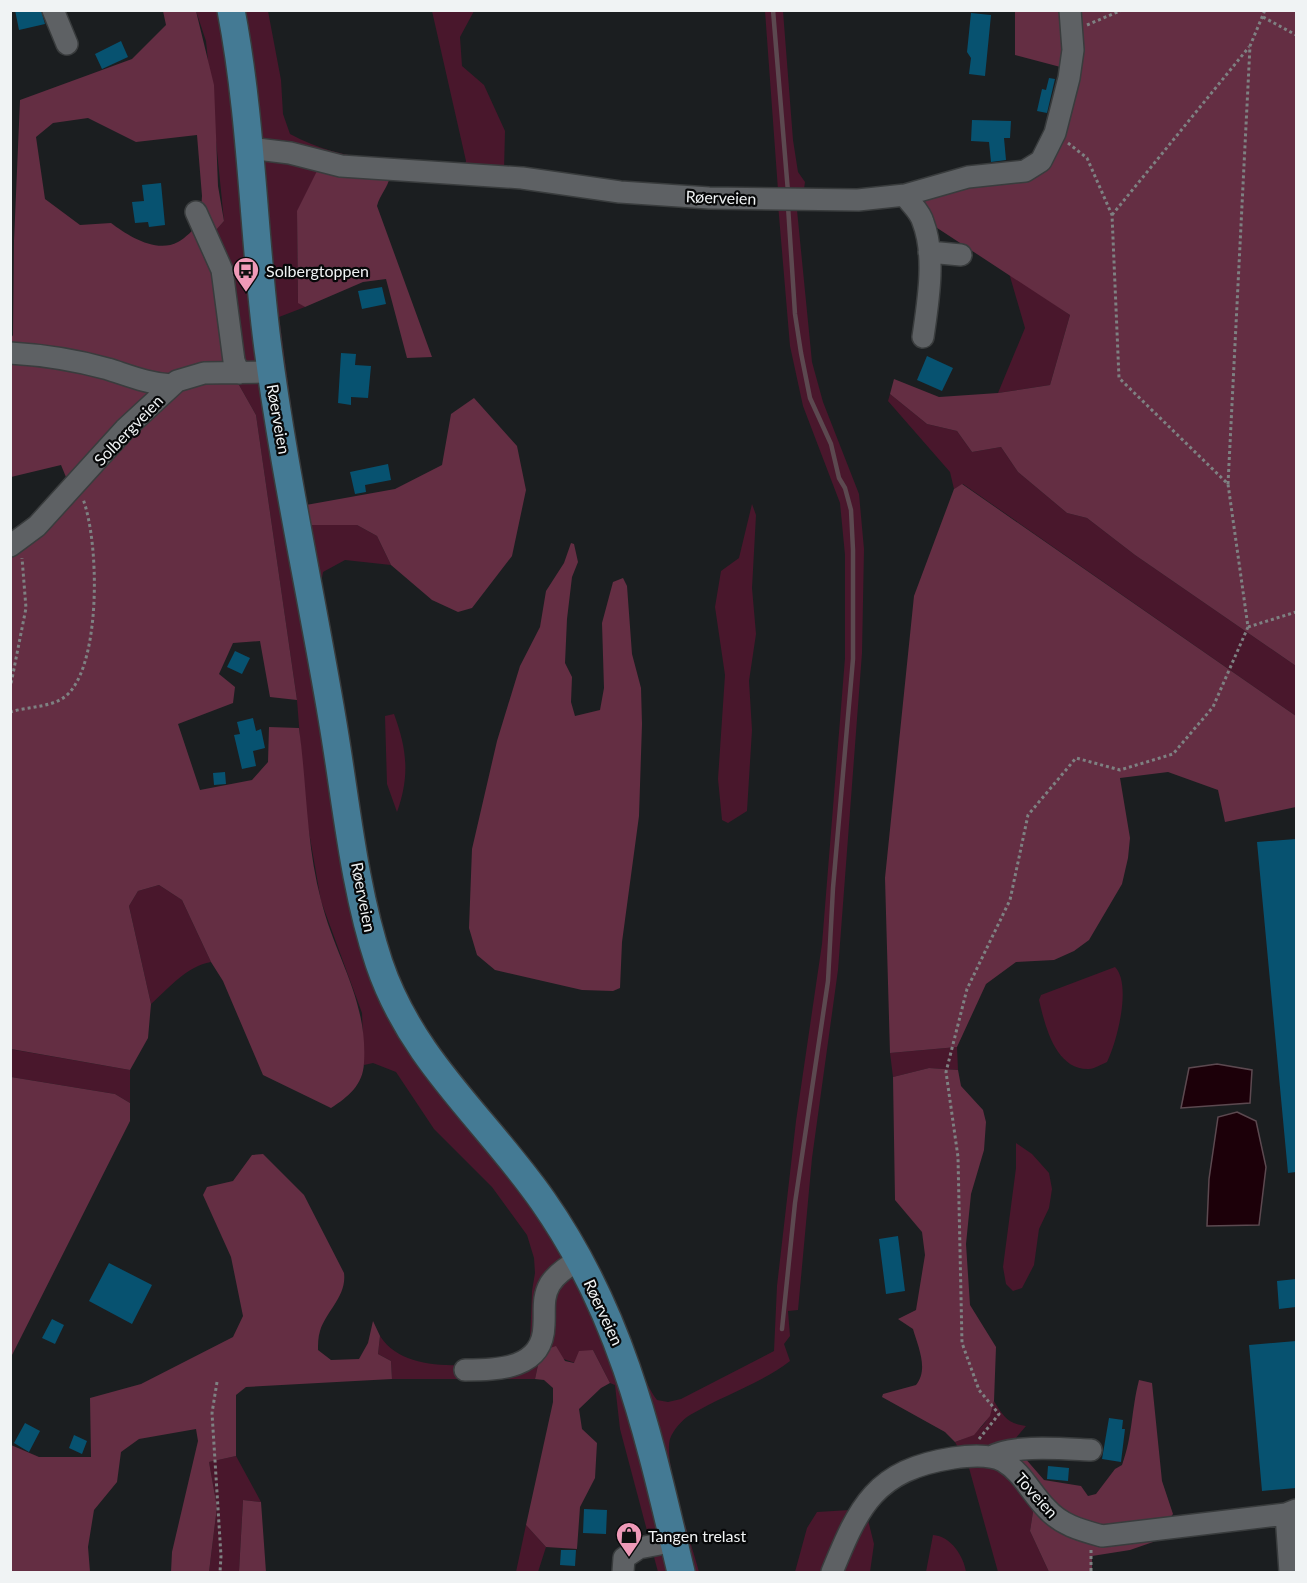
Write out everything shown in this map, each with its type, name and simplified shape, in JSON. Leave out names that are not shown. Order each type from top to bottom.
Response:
[{"type":"main road","name":"Røerveien","points":[[231,10],[243,91],[271,372],[362,892],[384,978],[417,1044],[461,1102],[543,1200],[579,1260],[615,1332],[633,1383],[681,1572]]},
{"type":"street","points":[[53,10],[67,44]]},
{"type":"street","name":"Røerveien","points":[[249,148],[290,153],[341,166],[522,178],[620,192],[710,198],[858,200],[905,195],[968,177],[1029,170],[1045,156],[1055,133],[1069,78],[1073,50],[1070,21]]},
{"type":"street","points":[[905,195],[923,221],[929,252],[927,307],[923,337]]},
{"type":"street","points":[[196,212],[219,259],[234,362],[239,373]]},
{"type":"street","points":[[929,252],[961,255]]},
{"type":"street","points":[[10,353],[42,355],[86,363],[146,382],[172,385]]},
{"type":"street","name":"Solbergveien","points":[[16,542],[37,526],[125,429],[177,381],[196,374],[271,372]]},
{"type":"street","points":[[465,1370],[511,1368],[529,1359],[536,1351],[544,1333],[544,1301],[547,1290],[563,1270],[579,1260]]},
{"type":"street","points":[[991,1457],[997,1453],[1022,1450],[1091,1450]]},
{"type":"street","name":"Toveien","points":[[832,1572],[850,1527],[875,1492],[916,1467],[965,1456],[991,1457],[1001,1460],[1015,1470],[1057,1519],[1072,1528],[1102,1536],[1291,1512]]},
{"type":"street","points":[[1290,1572],[1291,1512]]},
{"type":"street","points":[[623,1572],[624,1558],[639,1548],[660,1544]]},
{"type":"path","points":[[1070,21],[1122,10]]},
{"type":"path","points":[[1112,215],[1250,46],[1265,10]]},
{"type":"path","points":[[1263,17],[1296,34]]},
{"type":"path","points":[[965,1456],[999,1414],[979,1390],[963,1343],[958,1157],[946,1072],[968,989],[1010,900],[1028,815],[1076,758],[1120,770],[1173,753],[1213,707],[1248,627],[1228,484],[1250,46]]},
{"type":"path","points":[[1055,133],[1087,158],[1112,215],[1119,378],[1228,484]]},
{"type":"path","points":[[10,712],[56,703],[71,691],[89,652],[95,577],[91,519],[77,484]]},
{"type":"path","points":[[10,689],[26,608],[16,542]]},
{"type":"path","points":[[1248,627],[1296,612]]},
{"type":"path","points":[[217,1382],[213,1413],[220,1572]]},
{"type":"shaded area","points":[[163,11],[196,11],[214,85],[218,186],[224,221],[210,237],[230,369],[256,415],[297,700],[270,697],[260,641],[233,643],[219,674],[235,687],[233,703],[178,724],[200,790],[252,780],[268,762],[269,727],[299,728],[316,879],[327,921],[356,999],[364,1040],[364,1063],[361,1078],[349,1095],[331,1108],[263,1075],[223,981],[211,962],[182,900],[159,885],[138,891],[129,906],[151,1004],[148,1038],[130,1070],[11,1049],[11,553],[75,499],[61,465],[11,477],[10,340],[13,335],[20,100],[132,59],[166,25]],"holes":[[[88,118],[136,142],[197,135],[202,196],[200,224],[178,242],[160,246],[142,242],[111,223],[80,225],[45,199],[36,137],[53,123]]]},
{"type":"shaded area","points":[[196,11],[268,11],[281,80],[283,114],[290,134],[311,144],[353,156],[375,160],[464,167],[466,161],[432,11],[474,11],[460,37],[462,66],[484,85],[505,131],[504,170],[664,189],[778,190],[765,11],[783,11],[793,140],[798,172],[805,182],[802,203],[797,210],[812,362],[823,402],[859,494],[864,549],[862,653],[838,970],[812,1158],[798,1310],[788,1311],[790,1336],[784,1344],[790,1361],[690,1415],[671,1436],[669,1450],[674,1484],[699,1572],[658,1572],[620,1429],[615,1385],[610,1383],[593,1350],[575,1363],[541,1351],[535,1379],[392,1379],[391,1361],[378,1354],[380,1336],[404,1357],[420,1362],[456,1365],[507,1363],[530,1342],[534,1258],[527,1235],[492,1187],[434,1129],[396,1072],[373,1063],[364,1065],[362,1013],[321,901],[306,815],[297,700],[256,415],[230,369],[210,237],[224,221],[206,41]],"holes":[[[390,176],[778,204],[790,346],[803,406],[840,503],[845,555],[845,658],[822,944],[796,1121],[777,1286],[774,1351],[681,1399],[668,1402],[657,1400],[652,1392],[614,1300],[576,1229],[536,1173],[449,1066],[413,1007],[394,961],[386,938],[369,865],[321,584],[323,572],[345,560],[391,565],[377,536],[357,525],[310,524],[295,436],[279,317],[305,307],[298,302],[297,212]]]},
{"type":"shaded area","points":[[1015,11],[1296,11],[1296,666],[1135,555],[1087,518],[1067,513],[1018,472],[1001,447],[972,452],[957,431],[927,424],[890,394],[894,379],[939,397],[998,393],[1050,385],[1070,315],[925,220],[919,196],[1033,169],[1068,69],[1015,55]]},
{"type":"shaded area","points":[[321,163],[390,176],[377,206],[432,357],[407,358],[386,279],[363,282],[305,307],[298,303],[297,211]]},
{"type":"shaded area","points":[[1009,273],[1070,315],[1050,385],[998,393],[1025,328]]},
{"type":"shaded area","points":[[890,394],[927,424],[957,431],[972,452],[1001,447],[1018,472],[1067,513],[1087,518],[1135,555],[1296,666],[1296,716],[963,484],[954,489],[950,472],[888,401]]},
{"type":"shaded area","points":[[474,398],[517,446],[526,490],[512,556],[472,608],[458,612],[432,600],[391,565],[377,536],[357,525],[310,525],[306,505],[395,489],[442,465],[451,414]]},
{"type":"shaded area","points":[[962,484],[1296,716],[1296,807],[1225,822],[1218,790],[1168,772],[1120,778],[1130,838],[1128,858],[1122,884],[1089,940],[1074,951],[1054,960],[1016,962],[986,984],[957,1047],[890,1053],[885,878],[914,596],[954,489]]},
{"type":"shaded area","points":[[752,504],[756,515],[752,588],[756,634],[749,681],[752,730],[747,811],[728,823],[722,820],[718,779],[725,675],[715,607],[721,571],[739,558]]},
{"type":"shaded area","points":[[571,543],[574,544],[578,562],[572,577],[565,663],[572,677],[571,702],[575,716],[600,710],[604,688],[602,623],[613,582],[623,578],[627,586],[632,654],[641,688],[639,816],[622,942],[620,988],[613,991],[582,990],[495,970],[477,955],[469,928],[472,849],[497,741],[520,666],[540,627],[546,591],[564,563]]},
{"type":"shaded area","points":[[394,714],[402,739],[405,763],[404,786],[397,812],[387,784],[385,716]]},
{"type":"shaded area","points":[[159,885],[182,900],[211,962],[186,973],[151,1004],[129,906],[138,891]]},
{"type":"shaded area","points":[[1115,967],[1120,975],[1123,999],[1111,1053],[1107,1062],[1096,1067],[1089,1069],[1077,1067],[1060,1054],[1054,1044],[1048,1033],[1039,1000],[1041,995]]},
{"type":"shaded area","points":[[957,1047],[958,1070],[929,1068],[893,1077],[890,1053]]},
{"type":"shaded area","points":[[10,1049],[130,1070],[130,1103],[115,1094],[11,1077]]},
{"type":"shaded area","points":[[1217,1064],[1252,1070],[1250,1103],[1181,1108],[1189,1068]]},
{"type":"shaded area","points":[[929,1068],[958,1070],[961,1086],[983,1110],[986,1122],[984,1150],[971,1194],[966,1244],[970,1305],[996,1347],[994,1401],[990,1416],[974,1435],[955,1442],[945,1432],[882,1397],[883,1394],[916,1385],[922,1372],[921,1358],[913,1329],[898,1319],[916,1310],[925,1255],[922,1232],[895,1200],[893,1077]]},
{"type":"shaded area","points":[[11,1077],[115,1094],[130,1103],[130,1121],[11,1357]]},
{"type":"shaded area","points":[[1237,1112],[1256,1121],[1266,1167],[1259,1225],[1207,1226],[1209,1179],[1218,1117]]},
{"type":"shaded area","points":[[1016,1143],[1032,1154],[1049,1173],[1052,1189],[1049,1208],[1039,1229],[1034,1265],[1022,1288],[1013,1291],[1006,1284],[1003,1267],[1016,1168]]},
{"type":"shaded area","points":[[263,1154],[304,1195],[344,1273],[342,1289],[320,1331],[318,1350],[331,1360],[359,1359],[368,1343],[373,1321],[380,1336],[378,1354],[391,1361],[392,1379],[246,1387],[236,1395],[236,1456],[209,1462],[217,1507],[209,1572],[171,1572],[172,1552],[198,1441],[196,1429],[139,1439],[121,1452],[117,1482],[94,1510],[88,1547],[90,1572],[11,1572],[11,1445],[39,1457],[91,1457],[90,1398],[141,1384],[233,1337],[243,1316],[231,1257],[203,1195],[207,1187],[233,1181],[252,1155]]},
{"type":"shaded area","points":[[556,1346],[565,1361],[574,1363],[579,1351],[593,1350],[610,1383],[601,1388],[579,1409],[582,1429],[597,1443],[595,1478],[580,1507],[577,1549],[546,1547],[526,1525],[553,1402],[553,1388],[544,1380],[535,1379],[541,1351]]},
{"type":"shaded area","points":[[1139,1380],[1152,1383],[1162,1481],[1173,1514],[1153,1542],[1130,1550],[1092,1556],[1092,1572],[1049,1572],[1030,1531],[1033,1512],[1021,1488],[1009,1446],[1024,1457],[1044,1480],[1081,1486],[1088,1496],[1096,1494],[1115,1469],[1122,1465]]},
{"type":"shaded area","points":[[994,1401],[1007,1418],[1026,1426],[1009,1446],[1021,1488],[1033,1512],[1030,1531],[1049,1572],[998,1572],[969,1468],[955,1442],[970,1436],[981,1428],[989,1416]]},
{"type":"shaded area","points":[[236,1456],[261,1502],[243,1500],[239,1572],[209,1572],[217,1507],[209,1462]]},
{"type":"shaded area","points":[[243,1500],[261,1502],[266,1572],[239,1572]]},
{"type":"shaded area","points":[[850,1510],[868,1520],[874,1544],[870,1572],[795,1572],[807,1528],[817,1512]]},
{"type":"shaded area","points":[[526,1525],[546,1547],[538,1572],[516,1572]]},
{"type":"shaded area","points":[[933,1535],[940,1536],[956,1548],[963,1560],[966,1572],[926,1572]]},
{"type":"building","points":[[15,10],[41,10],[45,24],[19,30]]},
{"type":"building","points":[[971,13],[991,15],[985,76],[969,74],[971,58],[967,52]]},
{"type":"building","points":[[121,41],[128,57],[102,69],[95,54]]},
{"type":"building","points":[[1049,78],[1055,79],[1047,113],[1037,111],[1042,89],[1046,90]]},
{"type":"building","points":[[972,120],[1011,121],[1010,138],[1004,138],[1006,160],[991,162],[989,142],[971,141]]},
{"type":"building","points":[[161,183],[165,225],[149,227],[148,222],[135,223],[132,202],[144,201],[142,185]]},
{"type":"building","points":[[382,287],[386,304],[362,309],[358,291]]},
{"type":"building","points":[[341,353],[356,354],[355,365],[371,366],[368,398],[351,397],[351,405],[338,403]]},
{"type":"building","points":[[927,356],[953,368],[942,391],[917,380]]},
{"type":"building","points":[[388,464],[391,480],[365,485],[366,492],[355,494],[350,472]]},
{"type":"building","points":[[235,651],[250,658],[242,674],[227,667]]},
{"type":"building","points":[[253,718],[256,731],[261,729],[265,748],[253,751],[256,766],[242,769],[234,735],[240,734],[237,722]]},
{"type":"building","points":[[225,772],[226,784],[214,785],[213,773]]},
{"type":"building","points":[[1296,839],[1296,1172],[1288,1173],[1257,842]]},
{"type":"building","points":[[898,1236],[905,1291],[886,1294],[879,1239]]},
{"type":"building","points":[[109,1263],[152,1285],[132,1324],[89,1301]]},
{"type":"building","points":[[1296,1279],[1296,1307],[1279,1309],[1277,1281]]},
{"type":"building","points":[[52,1319],[64,1325],[55,1344],[42,1338]]},
{"type":"building","points":[[1296,1341],[1296,1488],[1262,1491],[1249,1345]]},
{"type":"building","points":[[1109,1418],[1123,1420],[1122,1429],[1125,1429],[1121,1462],[1102,1459]]},
{"type":"building","points":[[25,1423],[40,1431],[29,1452],[14,1443]]},
{"type":"building","points":[[74,1435],[87,1441],[82,1454],[69,1448]]},
{"type":"building","points":[[1048,1466],[1069,1468],[1068,1481],[1047,1479]]},
{"type":"building","points":[[584,1509],[607,1510],[606,1534],[583,1533]]},
{"type":"building","points":[[561,1550],[576,1550],[575,1566],[560,1565]]},
{"type":"waterway","points":[[773,10],[788,192]]},
{"type":"waterway","points":[[782,1329],[795,1203],[828,981],[833,888],[853,659],[851,510],[845,488],[839,478],[831,444],[810,398],[795,314],[788,206]]},
{"type":"place","name":"Solbergtoppen","points":[[246,293]]},
{"type":"place","name":"Tangen trelast","points":[[629,1558]]}]
